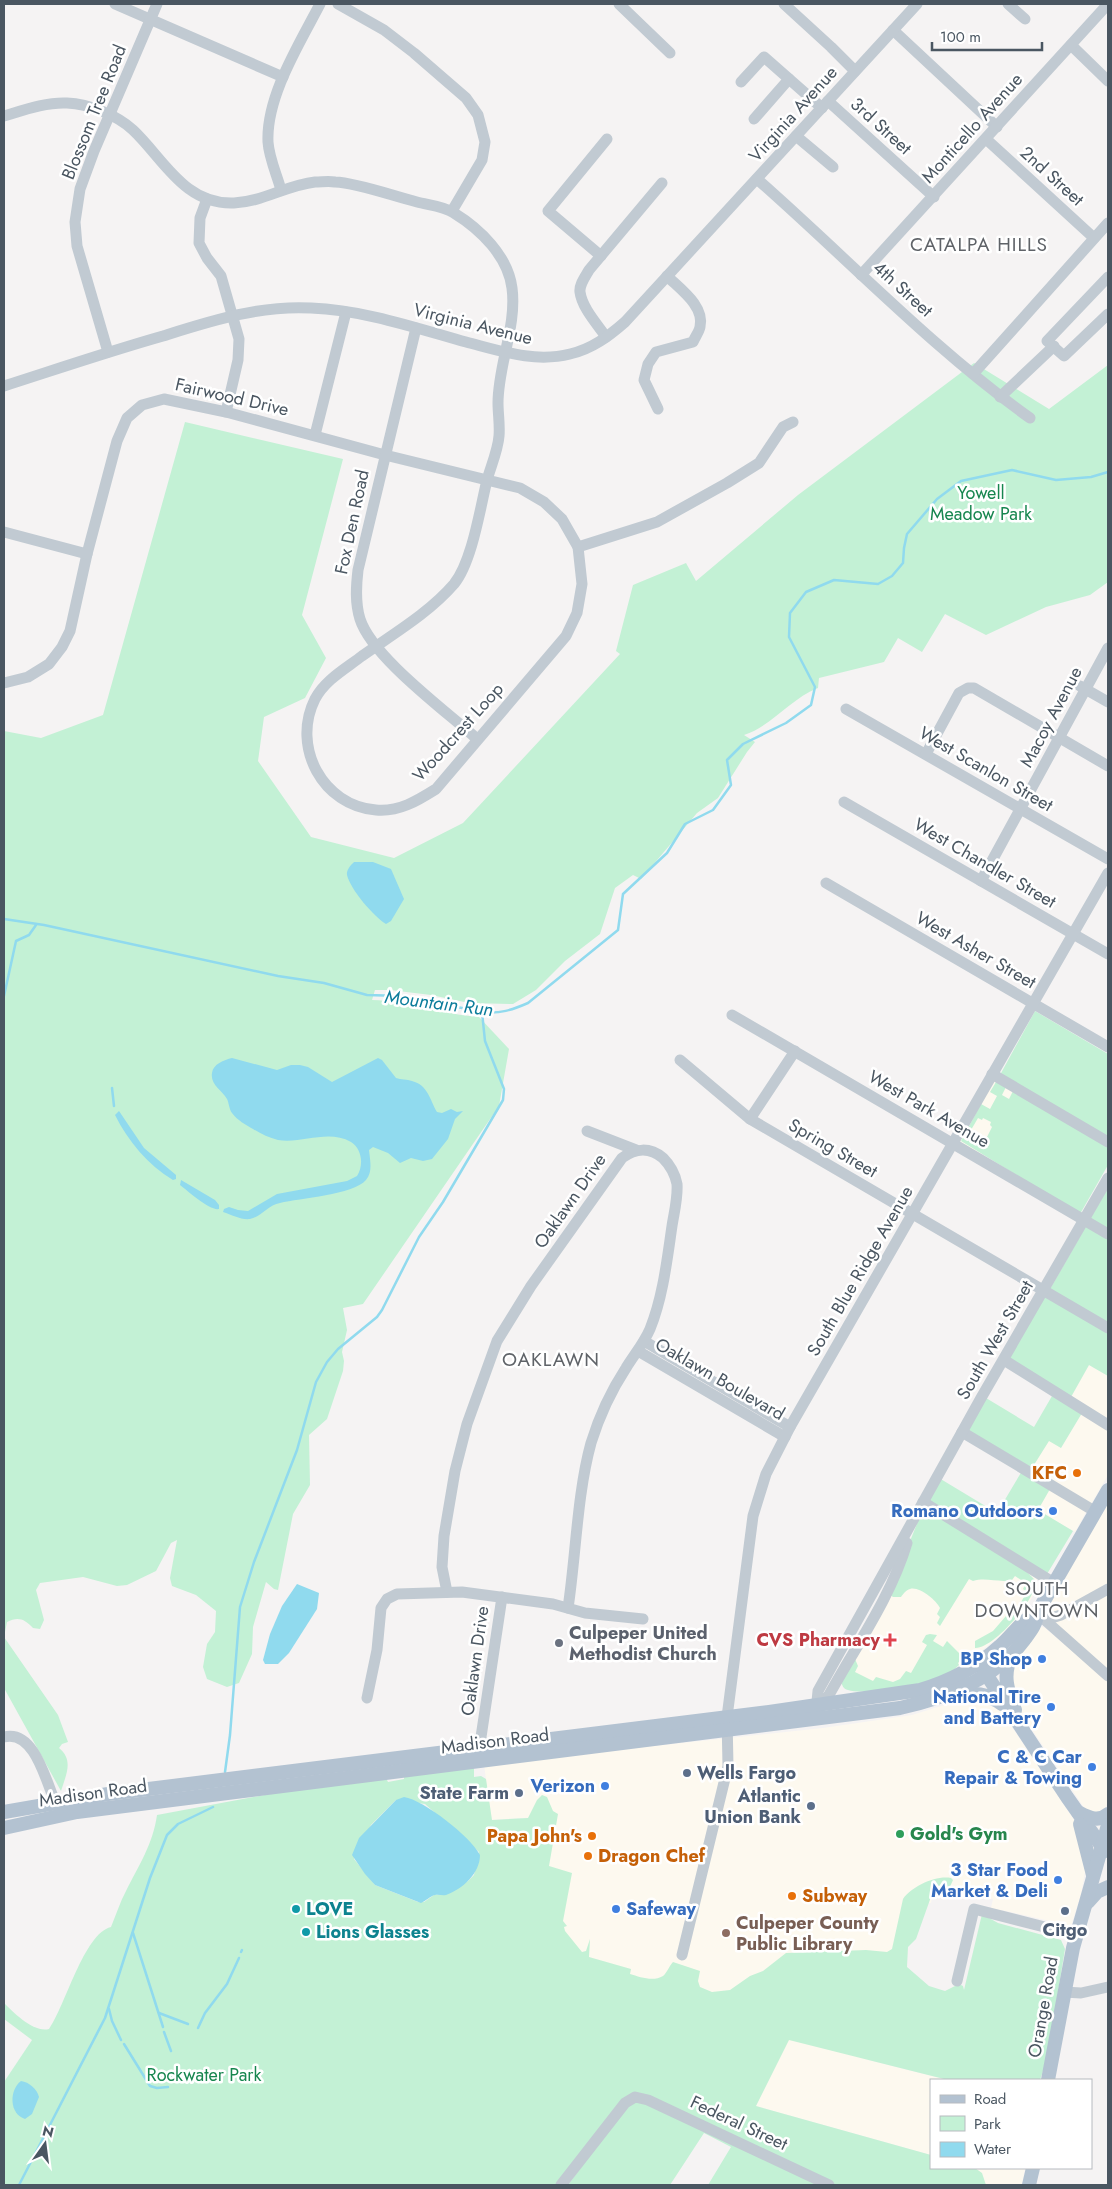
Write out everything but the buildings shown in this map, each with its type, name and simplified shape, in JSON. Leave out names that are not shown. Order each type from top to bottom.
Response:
[{"type":"main road","points":[[1019,1724],[1005,1678],[1006,1668],[1012,1654],[1041,1616],[1054,1583],[1108,1490]]},
{"type":"main road","points":[[984,1670],[1006,1641],[1027,1618],[1041,1616]]},
{"type":"main road","points":[[984,1670],[1012,1654]]},
{"type":"main road","name":"Madison Road","points":[[728,1724],[818,1705],[920,1690],[984,1670]]},
{"type":"main road","name":"Madison Road","points":[[4,1812],[55,1802],[483,1754],[728,1724],[815,1719],[900,1708],[946,1695],[972,1683],[984,1670]]},
{"type":"main road","points":[[984,1670],[1008,1709],[1105,1851]]},
{"type":"main road","points":[[946,1695],[981,1694],[995,1698],[1008,1709]]},
{"type":"main road","name":"Madison Road","points":[[4,1828],[77,1812],[483,1754]]},
{"type":"main road","points":[[1077,1812],[1098,1819],[1108,1814]]},
{"type":"main road","points":[[1077,1812],[1094,1876]]},
{"type":"main road","name":"Orange Road","points":[[1048,2079],[1076,1935],[1094,1876],[1105,1851],[1108,1825]]},
{"type":"main road","points":[[1086,1905],[1096,1892],[1108,1887]]},
{"type":"main road","points":[[1029,2185],[1033,2169]]},
{"type":"street","points":[[115,4],[283,77]]},
{"type":"street","name":"Blossom Tree Road","points":[[108,352],[77,246],[75,222],[80,189],[94,151],[157,4]]},
{"type":"street","points":[[281,190],[268,143],[270,115],[283,77],[320,4]]},
{"type":"street","points":[[338,4],[384,30],[414,53],[466,98],[478,115],[484,132],[482,160],[452,211]]},
{"type":"street","name":"3rd Street","points":[[784,4],[825,40],[855,71]]},
{"type":"street","name":"Virginia Avenue","points":[[4,386],[108,352],[232,315],[290,308],[319,308],[346,312],[523,356],[555,357],[584,350],[606,337],[625,322],[916,4]]},
{"type":"street","points":[[1008,4],[1022,16]]},
{"type":"street","name":"Monticello Avenue","points":[[861,275],[1108,4]]},
{"type":"street","points":[[622,5],[670,54]]},
{"type":"street","points":[[893,30],[997,127]]},
{"type":"street","points":[[1071,45],[1108,81]]},
{"type":"street","name":"3rd Street","points":[[741,82],[764,57],[825,105],[934,197]]},
{"type":"street","points":[[754,119],[789,78]]},
{"type":"street","points":[[4,116],[39,106],[66,103],[88,107],[110,116],[131,128],[181,184],[207,199],[233,204],[312,182],[336,182],[452,211],[496,249],[506,267],[511,284],[512,301],[498,399],[499,438],[488,480]]},
{"type":"street","points":[[796,136],[832,167]]},
{"type":"street","points":[[601,256],[548,212],[607,139]]},
{"type":"street","name":"2nd Street","points":[[986,139],[1094,238]]},
{"type":"street","name":"4th Street","points":[[757,179],[814,229],[861,275],[973,374],[1000,397],[1030,418]]},
{"type":"street","points":[[606,337],[584,304],[580,292],[582,282],[601,256],[662,183]]},
{"type":"street","points":[[207,199],[200,218],[199,243],[207,258],[221,276],[239,339],[238,360],[226,412]]},
{"type":"street","points":[[973,374],[1108,223]]},
{"type":"street","points":[[658,409],[644,380],[648,364],[656,352],[693,342],[700,327],[700,316],[691,298],[667,276]]},
{"type":"street","points":[[1108,277],[1048,341],[1064,356],[1108,314]]},
{"type":"street","points":[[315,435],[346,312]]},
{"type":"street","name":"Fox Den Road","points":[[416,328],[358,570],[356,597],[360,620],[376,646],[391,664],[477,738]]},
{"type":"street","points":[[1000,397],[1054,346]]},
{"type":"street","name":"Fairwood Drive","points":[[4,682],[28,677],[49,664],[62,647],[70,631],[87,554],[117,440],[127,418],[142,405],[164,399],[226,412],[488,480]]},
{"type":"street","points":[[578,548],[657,522],[727,483],[759,462],[783,427],[793,422]]},
{"type":"street","name":"Woodcrest Loop","points":[[488,480],[520,488],[544,502],[562,520],[578,548],[582,584],[577,613],[566,636],[477,738],[436,789],[414,803],[395,809],[378,810],[354,806],[334,794],[319,777],[308,752],[306,728],[313,702],[323,686],[436,603],[456,582],[466,563],[488,480]]},
{"type":"street","points":[[4,532],[87,554]]},
{"type":"street","name":"Macoy Avenue","points":[[981,880],[1060,738],[1083,687],[1108,648]]},
{"type":"street","points":[[1083,687],[1108,702]]},
{"type":"street","points":[[926,754],[959,693],[968,688],[979,690],[1108,766]]},
{"type":"street","name":"West Scanlon Street","points":[[846,709],[1108,859]]},
{"type":"street","name":"West Chandler Street","points":[[844,802],[1108,954]]},
{"type":"street","name":"South Blue Ridge Avenue","points":[[682,1956],[728,1766],[728,1724],[753,1516],[766,1474],[788,1432],[1108,873]]},
{"type":"street","name":"West Asher Street","points":[[826,883],[1108,1047]]},
{"type":"street","name":"West Park Avenue","points":[[732,1015],[1108,1234]]},
{"type":"street","points":[[750,1119],[795,1051]]},
{"type":"street","name":"Spring Street","points":[[680,1060],[750,1119],[1108,1328]]},
{"type":"street","points":[[992,1074],[1108,1142]]},
{"type":"street","points":[[568,1608],[583,1486],[591,1445],[617,1381],[641,1346],[653,1321],[663,1283],[677,1187],[673,1171],[663,1158],[650,1151],[636,1150],[587,1131]]},
{"type":"street","name":"Oaklawn Drive","points":[[636,1150],[622,1158],[531,1286],[497,1341],[467,1424],[455,1470],[444,1536],[442,1567],[447,1592],[553,1604],[585,1614],[642,1619]]},
{"type":"street","name":"South West Street","points":[[815,1719],[818,1705],[818,1690],[962,1432],[1108,1178]]},
{"type":"street","name":"Oaklawn Boulevard","points":[[641,1346],[788,1432]]},
{"type":"street","points":[[1004,1360],[1108,1424]]},
{"type":"street","points":[[962,1432],[1096,1512]]},
{"type":"street","points":[[923,1502],[1054,1583]]},
{"type":"street","points":[[1041,1616],[1061,1614],[1108,1589]]},
{"type":"street","points":[[367,1698],[377,1650],[380,1612],[383,1603],[397,1594],[447,1592]]},
{"type":"street","name":"Oaklawn Drive","points":[[483,1754],[481,1737],[502,1597]]},
{"type":"street","points":[[1041,1616],[1108,1676]]},
{"type":"street","points":[[4,1737],[14,1736],[21,1738],[31,1747],[55,1802]]},
{"type":"street","points":[[956,1981],[974,1909],[1076,1935]]},
{"type":"street","points":[[1064,1992],[1081,1993],[1108,1987]]},
{"type":"street","name":"Federal Street","points":[[561,2185],[625,2103],[633,2097],[648,2100],[829,2185]]},
{"type":"shaded area","points":[[993,1080],[1017,1094],[981,1156],[958,1142]]},
{"type":"shaded area","points":[[1089,1365],[1108,1376],[1108,1420],[1071,1397]]},
{"type":"shaded area","points":[[1082,1413],[1108,1429],[1108,1475],[1091,1504],[1032,1468],[1049,1440],[1061,1448]]},
{"type":"shaded area","points":[[1050,1489],[1086,1512],[1075,1532],[1037,1510]]},
{"type":"shaded area","points":[[1108,1503],[1108,1586],[1057,1612],[1049,1613],[1047,1608]]},
{"type":"shaded area","points":[[925,1510],[1037,1579],[1038,1588],[1021,1615],[1005,1632],[944,1676],[848,1690],[842,1686],[903,1562],[917,1523]]},
{"type":"shaded area","points":[[1108,1593],[1108,1670],[1052,1622]]},
{"type":"shaded area","points":[[1040,1626],[1045,1628],[1108,1681],[1108,1800],[1106,1807],[1097,1813],[1085,1809],[1015,1704],[1007,1670]]},
{"type":"shaded area","points":[[967,1698],[978,1698],[1000,1709],[1078,1826],[1086,1867],[1081,1894],[1071,1926],[1002,1910],[1001,1915],[990,1912],[993,1899],[949,1889],[933,1891],[931,1903],[918,1900],[868,2060],[944,2079],[930,2079],[930,2155],[756,2106],[788,2040],[689,2015],[528,1922],[556,1816],[491,1820],[484,1764],[823,1728],[912,1715]]},
{"type":"shaded area","points":[[974,2169],[1025,2169],[1022,2185],[978,2185]]},
{"type":"green space","name":"Yowell Meadow Park","points":[[974,363],[1049,409],[1108,365],[1108,582],[1090,595],[1046,607],[986,635],[945,614],[922,652],[898,638],[884,662],[819,678],[818,688],[799,699],[764,725],[744,735],[755,742],[718,798],[697,813],[641,879],[633,875],[615,888],[600,934],[565,961],[536,990],[513,1004],[469,1003],[431,995],[375,990],[372,1000],[479,1017],[509,1049],[499,1106],[363,1304],[343,1308],[347,1330],[342,1352],[344,1361],[343,1371],[327,1419],[309,1435],[310,1485],[293,1514],[278,1590],[266,1582],[253,1627],[252,1654],[239,1683],[227,1687],[207,1679],[203,1667],[207,1644],[215,1632],[216,1611],[196,1595],[172,1586],[170,1578],[177,1540],[171,1543],[156,1571],[127,1585],[117,1586],[83,1577],[40,1583],[36,1590],[44,1620],[40,1629],[33,1628],[21,1619],[15,1619],[7,1622],[4,1637],[4,731],[41,738],[103,715],[185,422],[343,459],[302,615],[326,658],[305,698],[264,717],[258,761],[311,837],[394,858],[463,823],[620,654],[616,651],[633,585],[686,563],[696,581],[798,495]]},
{"type":"green space","points":[[1035,1011],[1108,1054],[1108,1137],[1000,1075]]},
{"type":"green space","points":[[996,1082],[1006,1087],[1002,1095],[1009,1099],[1013,1091],[1108,1146],[1108,1165],[1080,1214],[961,1141],[981,1104],[990,1109],[997,1096],[990,1092]],"holes":[[[978,1118],[982,1120],[983,1118],[991,1122],[990,1125],[992,1127],[986,1139],[971,1130]]]},
{"type":"green space","points":[[1108,1188],[1108,1230],[1090,1219]]},
{"type":"green space","points":[[1086,1226],[1108,1239],[1108,1324],[1050,1289]]},
{"type":"green space","points":[[1045,1295],[1108,1333],[1108,1376],[1089,1365],[1071,1397],[1008,1359]]},
{"type":"green space","points":[[1052,1396],[1082,1413],[1061,1448],[1049,1441],[1032,1468],[967,1430],[986,1398],[1034,1427]]},
{"type":"green space","points":[[1022,1471],[1050,1489],[1038,1510],[1073,1531],[1047,1574],[927,1500],[939,1478],[997,1513]]},
{"type":"green space","points":[[922,1511],[942,1518],[1027,1572],[1036,1581],[1029,1600],[1021,1611],[1002,1632],[983,1646],[975,1648],[975,1641],[993,1631],[1006,1616],[1011,1619],[1027,1592],[1023,1589],[1026,1583],[1015,1576],[1012,1580],[1007,1581],[973,1581],[969,1579],[940,1626],[937,1623],[940,1617],[937,1614],[940,1608],[922,1592],[910,1589],[901,1597],[893,1597],[889,1594]]},
{"type":"green space","points":[[926,1635],[937,1635],[933,1641],[943,1647],[947,1641],[962,1656],[958,1663],[959,1665],[950,1673],[923,1682],[881,1690],[857,1691],[843,1687],[841,1681],[855,1659],[858,1666],[855,1672],[873,1681],[876,1677],[893,1682],[900,1679],[906,1671],[911,1673],[927,1645],[922,1642]]},
{"type":"green space","points":[[4,1637],[58,1715],[68,1742],[62,1744],[59,1748],[64,1753],[68,1763],[67,1774],[61,1791],[4,1688]]},
{"type":"green space","name":"Rockwater Park","points":[[474,1767],[474,1777],[481,1776],[486,1779],[492,1820],[528,1818],[537,1800],[542,1795],[547,1797],[553,1811],[558,1814],[549,1866],[572,1873],[563,1921],[567,1926],[564,1927],[565,1931],[582,1952],[586,1951],[590,1939],[589,1957],[631,1969],[630,1974],[642,1978],[655,1979],[663,1976],[673,1962],[700,1971],[698,1981],[700,1987],[712,1992],[730,1990],[750,1976],[763,1971],[786,1953],[866,1950],[887,1952],[892,1949],[903,1899],[918,1886],[938,1878],[951,1878],[953,1880],[949,1889],[939,1889],[932,1894],[916,1939],[908,1947],[907,1967],[929,1986],[945,1991],[959,1984],[963,1986],[964,1990],[982,1914],[998,1923],[1061,1940],[1065,1949],[1047,2059],[1040,2079],[944,2079],[789,2040],[756,2106],[930,2155],[930,2169],[976,2169],[982,2173],[986,2185],[835,2185],[641,2094],[557,2185],[4,2185],[4,2082],[32,2040],[4,2019],[4,2003],[31,2025],[37,2028],[49,2029],[92,1942],[101,1932],[111,1927],[124,1895],[149,1845],[157,1815],[313,1786],[386,1778],[388,1782],[404,1779],[404,1777]],"holes":[[[396,1800],[425,1804],[479,1852],[474,1875],[468,1881],[446,1894],[434,1895],[424,1902],[418,1902],[375,1885],[354,1859],[371,1825]]]},
{"type":"green space","points":[[639,2099],[822,2185],[708,2185],[731,2147],[704,2133],[670,2185],[568,2185],[627,2106]]},
{"type":"water","points":[[354,862],[373,862],[391,869],[404,899],[391,921],[386,924],[363,902],[349,881],[347,871]]},
{"type":"water","points":[[232,1058],[277,1070],[291,1065],[300,1065],[308,1067],[332,1082],[378,1058],[382,1060],[396,1078],[410,1080],[422,1086],[437,1112],[442,1113],[451,1109],[457,1112],[463,1111],[455,1119],[448,1139],[432,1159],[423,1161],[411,1158],[400,1163],[388,1153],[373,1147],[369,1150],[370,1173],[366,1180],[359,1185],[338,1193],[276,1204],[254,1218],[240,1218],[223,1212],[224,1209],[229,1207],[248,1211],[277,1194],[347,1181],[357,1176],[361,1167],[361,1158],[355,1145],[342,1138],[324,1137],[287,1141],[278,1140],[262,1134],[239,1120],[230,1110],[227,1099],[212,1077],[213,1070],[217,1065],[222,1061]]},
{"type":"water","points":[[119,1111],[144,1148],[176,1175],[176,1179],[173,1180],[164,1174],[140,1152],[126,1134],[115,1115]]},
{"type":"water","points":[[181,1180],[215,1200],[219,1205],[219,1209],[210,1207],[193,1196],[180,1185]]},
{"type":"water","points":[[297,1584],[319,1593],[317,1609],[289,1653],[278,1664],[265,1664],[263,1660],[270,1634],[282,1606]]},
{"type":"water","points":[[404,1797],[423,1805],[446,1820],[475,1847],[480,1855],[474,1874],[458,1889],[446,1895],[433,1896],[421,1903],[375,1885],[352,1855],[359,1838],[396,1800]]},
{"type":"water","points":[[21,2081],[32,2086],[39,2097],[32,2114],[25,2119],[16,2112],[12,2102],[14,2090]]},
{"type":"waterway","name":"Mountain Run","points":[[4,919],[44,925],[278,976],[324,983],[367,995],[402,996],[482,1012],[506,1011],[528,1003],[618,930],[623,894],[667,853],[685,824],[713,810],[731,785],[727,760],[743,744],[786,723],[811,705],[815,687],[789,637],[790,613],[806,592],[834,580],[878,584],[892,576],[903,563],[907,534],[937,499],[961,481],[1012,470],[1056,480],[1091,477],[1108,472]]},
{"type":"waterway","points":[[4,996],[16,941],[29,935],[36,925]]},
{"type":"waterway","points":[[225,1772],[230,1735],[240,1607],[254,1562],[297,1450],[316,1382],[327,1362],[338,1349],[377,1317],[382,1310],[419,1237],[443,1202],[503,1100],[504,1089],[485,1041],[482,1012]]},
{"type":"waterway","points":[[112,1088],[114,1106]]},
{"type":"waterway","points":[[19,2185],[105,2018],[150,1878],[167,1835],[178,1824],[213,1807]]},
{"type":"waterway","points":[[133,1933],[163,2027]]},
{"type":"waterway","points":[[198,2028],[205,2013],[227,1984],[239,1958]]},
{"type":"waterway","points":[[109,2009],[112,2021],[121,2040]]},
{"type":"waterway","points":[[159,2013],[188,2024]]},
{"type":"waterway","points":[[164,2032],[171,2051]]},
{"type":"waterway","points":[[124,2044],[150,2086],[157,2088],[168,2087]]},
{"type":"place","name":"KFC","points":[[1077,1473]]},
{"type":"place","name":"Romano Outdoors","points":[[1053,1511]]},
{"type":"place","name":"CVS Pharmacy","points":[[890,1640]]},
{"type":"place","name":"Culpeper United Methodist Church","points":[[559,1643]]},
{"type":"place","name":"BP Shop","points":[[1042,1659]]},
{"type":"place","name":"National Tire and Battery","points":[[1051,1707]]},
{"type":"place","name":"C & C Car Repair & Towing","points":[[1092,1767]]},
{"type":"place","name":"Wells Fargo","points":[[687,1773]]},
{"type":"place","name":"Verizon","points":[[605,1786]]},
{"type":"place","name":"State Farm","points":[[519,1793]]},
{"type":"place","name":"Atlantic Union Bank","points":[[811,1806]]},
{"type":"place","name":"Gold's Gym","points":[[900,1834]]},
{"type":"place","name":"Papa John's","points":[[592,1836]]},
{"type":"place","name":"Dragon Chef","points":[[588,1856]]},
{"type":"place","name":"3 Star Food Market & Deli","points":[[1058,1880]]},
{"type":"place","name":"Subway","points":[[792,1896]]},
{"type":"place","name":"LOVE","points":[[296,1909]]},
{"type":"place","name":"Safeway","points":[[616,1909]]},
{"type":"place","name":"Citgo","points":[[1065,1911]]},
{"type":"place","name":"Lions Glasses","points":[[306,1932]]},
{"type":"place","name":"Culpeper County Public Library","points":[[726,1933]]},
{"type":"district","name":"CATALPA HILLS","points":[[979,244]]},
{"type":"district","name":"OAKLAWN","points":[[551,1359]]},
{"type":"district","name":"SOUTH DOWNTOWN","points":[[1037,1599]]}]
